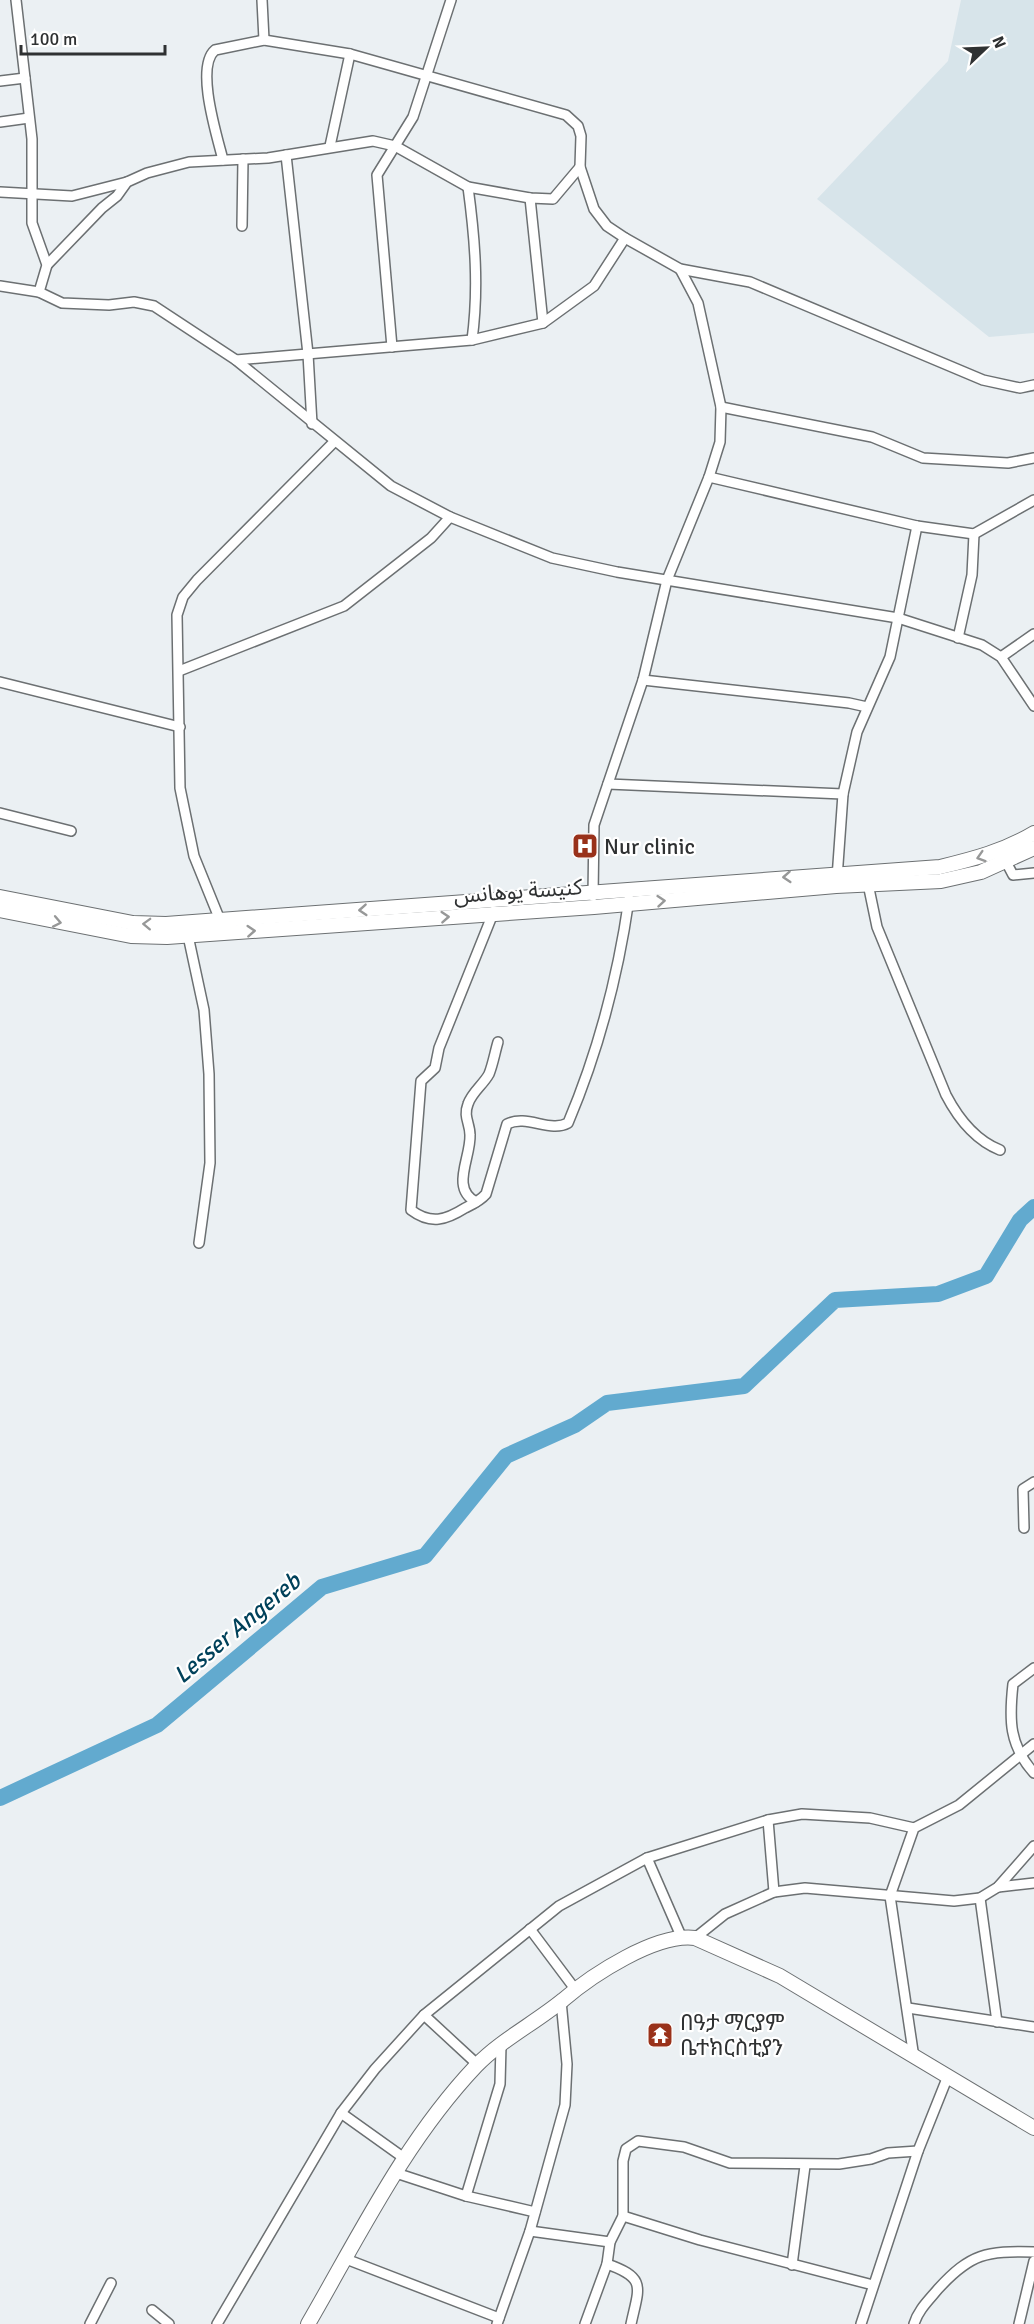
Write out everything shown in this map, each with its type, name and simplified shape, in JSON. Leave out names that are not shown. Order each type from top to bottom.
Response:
[{"type":"street","points":[[16,0],[33,167],[30,192],[32,223],[47,265]]},
{"type":"street","points":[[262,0],[264,40]]},
{"type":"street","points":[[392,347],[377,175],[413,117],[428,74],[450,1],[438,0]]},
{"type":"street","points":[[223,160],[206,73],[209,55],[215,50],[264,40],[350,54],[428,74],[566,115],[578,126],[581,136],[580,167],[594,209],[607,226],[680,269],[750,282],[983,380],[1020,388],[1034,385]]},
{"type":"street","points":[[330,146],[350,54]]},
{"type":"street","points":[[0,81],[25,78]]},
{"type":"street","points":[[0,122],[29,118]]},
{"type":"street","points":[[0,192],[72,196],[127,182],[147,173],[189,162],[286,155],[330,146],[373,141],[396,147],[468,187],[530,198],[553,200],[580,167]]},
{"type":"street","points":[[286,155],[308,354],[312,424]]},
{"type":"street","points":[[242,226],[243,159]]},
{"type":"street","points":[[39,292],[47,265],[102,208],[117,196],[127,182]]},
{"type":"street","points":[[468,187],[476,251],[476,307],[472,340]]},
{"type":"street","points":[[530,198],[543,323]]},
{"type":"street","points":[[236,360],[472,340],[543,323],[594,286],[625,238]]},
{"type":"street","points":[[594,907],[592,892],[594,825],[643,680],[667,580],[709,477],[720,442],[721,406],[698,303],[680,269]]},
{"type":"street","points":[[0,286],[39,292],[62,303],[109,305],[134,302],[154,306],[236,360],[334,442],[391,486],[450,517],[552,558],[667,580],[898,618],[982,645],[1001,657],[1034,706]]},
{"type":"street","points":[[721,406],[872,437],[923,458],[1008,463],[1034,458]]},
{"type":"street","points":[[223,927],[194,856],[180,788],[177,615],[183,597],[334,442]]},
{"type":"street","points":[[709,477],[917,526],[974,534],[1034,500]]},
{"type":"street","points":[[178,671],[344,606],[431,538],[450,517]]},
{"type":"street","points":[[837,880],[843,794],[857,732],[890,657],[917,526]]},
{"type":"street","points":[[958,638],[972,575],[974,534]]},
{"type":"street","points":[[1001,657],[1034,634]]},
{"type":"street","points":[[643,680],[849,702],[867,707]]},
{"type":"street","points":[[0,682],[180,727]]},
{"type":"street","points":[[608,784],[843,794]]},
{"type":"street","points":[[0,813],[71,831]]},
{"type":"street","points":[[1003,856],[1034,833]]},
{"type":"street","points":[[0,910],[131,936],[186,929],[495,906],[630,889],[867,878],[1003,856],[1034,848]]},
{"type":"street","points":[[1003,856],[1013,875],[1034,873]]},
{"type":"street","points":[[867,878],[876,927],[956,1115],[981,1139],[1000,1150]]},
{"type":"street","name":"كنيسة يوهانس","points":[[495,906],[594,907],[837,880]]},
{"type":"street","points":[[495,906],[439,1048],[435,1068],[421,1082],[411,1210],[423,1218],[436,1220],[449,1218],[486,1194],[507,1124],[523,1120],[562,1126],[568,1123],[590,1068],[618,972],[630,889]]},
{"type":"street","points":[[0,897],[133,923],[186,929]]},
{"type":"street","points":[[186,929],[204,1010],[209,1074],[210,1163],[199,1243]]},
{"type":"street","points":[[476,1202],[466,1197],[463,1192],[463,1170],[470,1136],[465,1113],[474,1092],[489,1073],[498,1042]]},
{"type":"street","points":[[1024,1528],[1023,1488],[1034,1482]]},
{"type":"street","points":[[1034,1668],[1013,1684],[1010,1707],[1012,1730],[1019,1756],[1034,1773]]},
{"type":"street","points":[[217,2324],[341,2113],[375,2069],[424,2015],[559,1906],[647,1858],[768,1820],[802,1814],[870,1818],[914,1828],[959,1805],[1034,1744]]},
{"type":"street","points":[[768,1820],[774,1892]]},
{"type":"street","points":[[914,1828],[890,1896],[914,2058]]},
{"type":"street","points":[[695,1938],[725,1914],[774,1892],[805,1888],[954,1901],[980,1898],[998,1887],[1034,1846]]},
{"type":"street","points":[[647,1858],[681,1936]]},
{"type":"street","points":[[998,1887],[1034,1884]]},
{"type":"street","points":[[980,1898],[997,2022]]},
{"type":"street","points":[[530,1929],[575,1989]]},
{"type":"street","points":[[308,2324],[404,2158],[438,2110],[477,2064],[575,1989],[622,1959],[681,1936],[695,1938],[780,1976],[1033,2127]]},
{"type":"street","points":[[346,2259],[498,2321],[530,2231],[565,2105],[567,2064],[561,2001]]},
{"type":"street","points":[[908,2008],[1034,2027]]},
{"type":"street","points":[[424,2015],[477,2064]]},
{"type":"street","points":[[466,2196],[500,2084],[501,2045]]},
{"type":"street","points":[[861,2324],[918,2151],[948,2076]]},
{"type":"street","points":[[341,2113],[404,2158]]},
{"type":"street","points":[[585,2324],[607,2264],[610,2242],[623,2216],[623,2161],[626,2149],[638,2141],[684,2147],[730,2163],[805,2166],[839,2164],[871,2159],[888,2153],[918,2151]]},
{"type":"street","points":[[792,2265],[805,2166]]},
{"type":"street","points":[[396,2173],[466,2196],[535,2212]]},
{"type":"street","points":[[623,2216],[792,2265],[873,2285]]},
{"type":"street","points":[[530,2231],[610,2242]]},
{"type":"street","points":[[915,2324],[927,2302],[957,2269],[974,2257],[1006,2251],[1034,2252]]},
{"type":"street","points":[[1019,2324],[1034,2261]]},
{"type":"street","points":[[607,2264],[629,2271],[635,2277],[638,2291],[631,2324]]},
{"type":"street","points":[[90,2324],[111,2283]]},
{"type":"street","points":[[152,2310],[169,2324]]},
{"type":"shaded area","points":[[961,0],[1034,0],[1034,333],[989,337],[817,199],[948,61]]},
{"type":"waterway","name":"Lesser Angereb","points":[[0,1798],[157,1725],[322,1587],[425,1556],[506,1456],[575,1425],[607,1403],[744,1386],[835,1300],[938,1294],[986,1276],[1020,1220],[1034,1207]]},
{"type":"place","name":"Nur clinic","points":[[585,846]]},
{"type":"place","name":"በዓታ ማርያም ቤተክርስቲያን","points":[[660,2035]]}]
